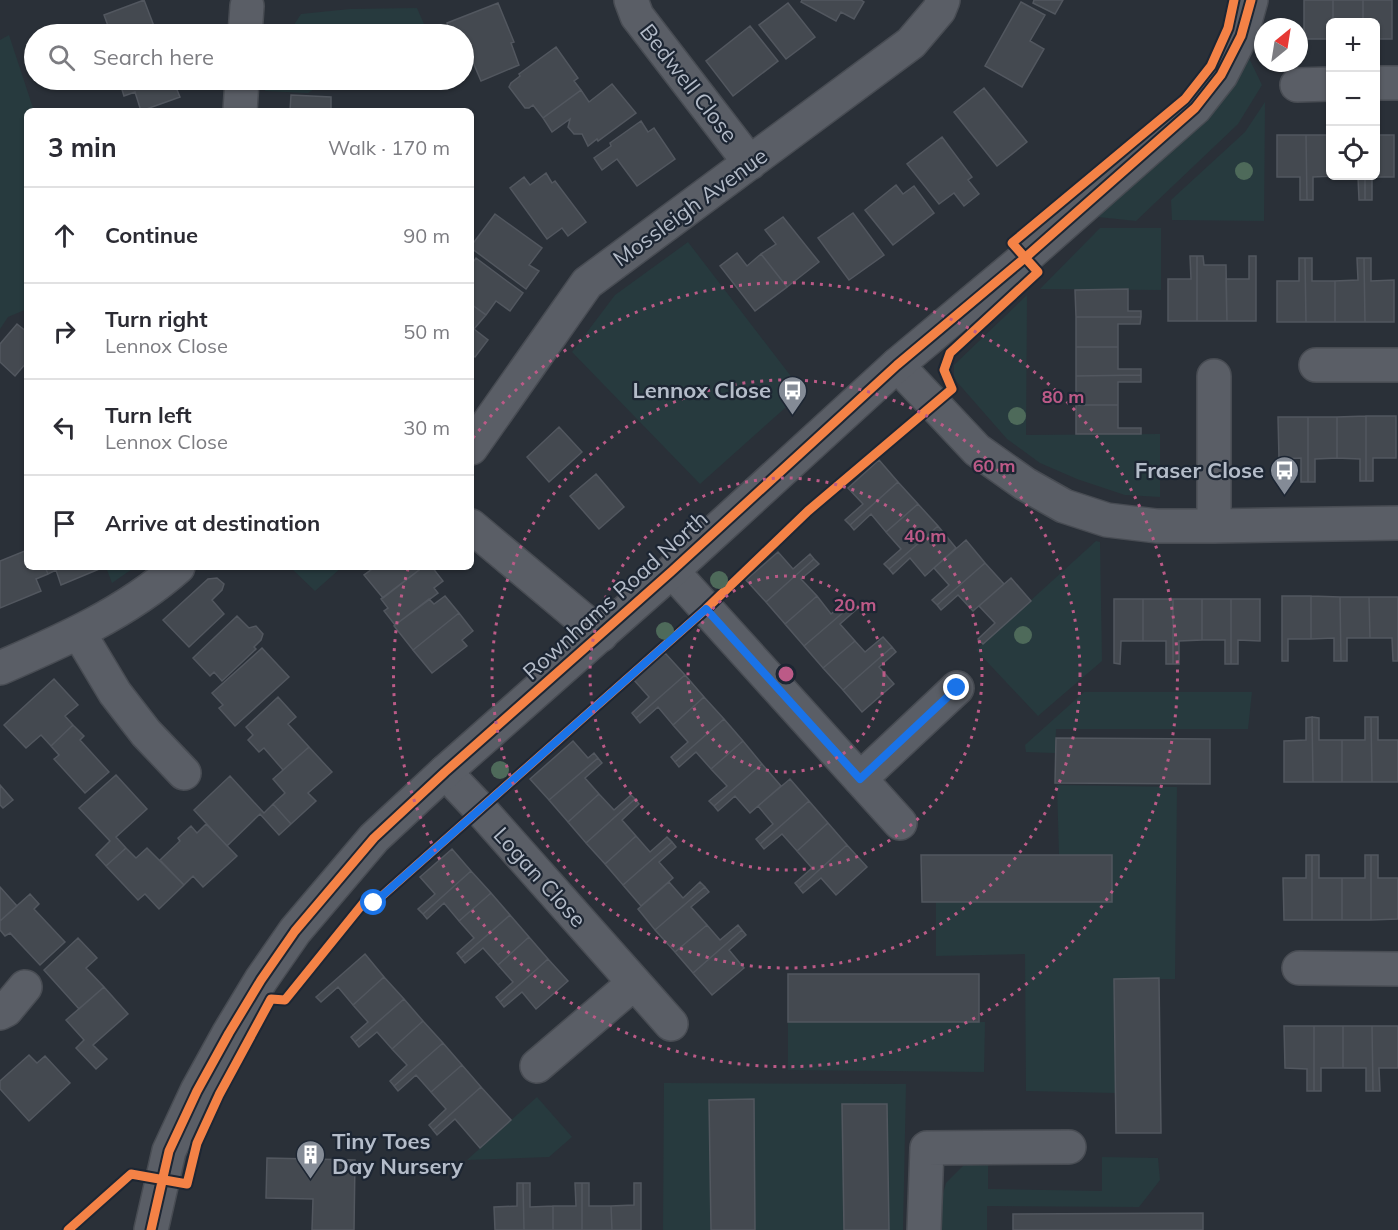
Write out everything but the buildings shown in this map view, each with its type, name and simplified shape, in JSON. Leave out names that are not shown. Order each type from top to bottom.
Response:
[{"type":"street","name":"Bedwell Close","points":[[631,0],[637,16],[750,163]]},
{"type":"street","name":"Mossleigh Avenue","points":[[474,444],[587,284],[911,43],[939,10],[943,0]]},
{"type":"street","name":"Rownhams Road North","points":[[151,1230],[169,1150],[196,1091],[261,980],[295,931],[353,861],[374,838],[445,772],[601,635],[897,365],[1026,257],[1195,108],[1221,75],[1241,36],[1251,0]]},
{"type":"street","points":[[1380,83],[1398,83]]},
{"type":"street","points":[[1297,85],[1326,84]]},
{"type":"street","points":[[240,108],[241,90]]},
{"type":"street","points":[[897,365],[977,450],[1025,484],[1064,506],[1107,520],[1157,526],[1398,523]]},
{"type":"street","points":[[1316,365],[1398,365]]},
{"type":"street","points":[[1214,376],[1214,526]]},
{"type":"street","points":[[474,529],[601,635]]},
{"type":"street","points":[[0,668],[79,633],[135,600],[173,570]]},
{"type":"street","points":[[672,571],[900,824]]},
{"type":"street","points":[[79,633],[115,693],[146,733],[184,773]]},
{"type":"street","points":[[860,779],[957,688]]},
{"type":"street","name":"Logan Close","points":[[445,772],[671,1024]]},
{"type":"street","points":[[1299,968],[1398,969]]},
{"type":"street","points":[[537,1066],[634,983]]},
{"type":"street","points":[[0,1013],[6,1010],[25,987]]},
{"type":"street","points":[[924,1230],[927,1148],[1069,1147]]},
{"type":"green space","points":[[417,8],[424,24],[295,24],[301,14],[350,9]]},
{"type":"green space","points":[[9,35],[24,81],[24,90],[27,90],[33,108],[24,108],[24,310],[8,317],[0,329],[0,40]]},
{"type":"green space","points":[[1247,54],[1262,85],[1238,124],[1136,221],[1098,217],[1192,130]]},
{"type":"green space","points":[[265,90],[313,90],[308,93]]},
{"type":"green space","points":[[1265,102],[1264,221],[1172,220],[1171,200],[1245,132]]},
{"type":"green space","points":[[1100,228],[1161,228],[1161,290],[1040,289]]},
{"type":"green space","points":[[688,242],[803,392],[700,484],[572,352],[615,295]]},
{"type":"green space","points":[[1027,295],[1026,435],[1160,434],[1160,497],[1125,495],[1077,479],[1040,463],[1007,439],[957,382],[954,376],[954,365]]},
{"type":"green space","points":[[1096,541],[1100,542],[1102,661],[1038,716],[976,650]]},
{"type":"green space","points":[[107,570],[131,570],[112,583]]},
{"type":"green space","points":[[293,570],[339,570],[315,591]]},
{"type":"green space","points":[[1084,692],[1252,692],[1248,729],[1056,729],[1055,753],[1026,752],[1025,745]]},
{"type":"green space","points":[[1057,785],[1177,787],[1175,979],[1114,979],[1116,1093],[1026,1091],[1025,954],[936,956],[936,902],[1112,902],[1112,855],[1059,855]]},
{"type":"green space","points":[[788,1022],[985,1022],[984,1072],[788,1070]]},
{"type":"green space","points":[[664,1083],[906,1084],[903,1230],[663,1230]]},
{"type":"green space","points":[[537,1097],[572,1137],[549,1157],[467,1160]]},
{"type":"green space","points":[[1102,1157],[1158,1158],[1160,1180],[1139,1207],[987,1206],[987,1230],[939,1230],[940,1204],[946,1183],[963,1166],[988,1160],[988,1189],[1102,1191]]},
{"type":"cycle path","points":[[68,1230],[131,1174],[187,1184],[197,1143],[219,1095],[271,999],[285,1000],[365,901],[374,903],[706,609],[808,511],[952,389],[944,370],[950,353],[1038,272],[1012,243],[1185,99],[1211,66],[1228,28],[1234,0]]},
{"type":"cycle path","points":[[151,1230],[169,1151],[197,1091],[229,1033],[261,980],[295,931],[374,838],[672,571],[897,365],[1026,257],[1195,108],[1221,75],[1241,36],[1251,0]]},
{"type":"place","name":"Lennox Close","points":[[792,416]]},
{"type":"place","name":"Fraser Close","points":[[1285,496]]},
{"type":"place","name":"Tiny Toes Day Nursery","points":[[311,1180]]},
{"type":"route","points":[[374,903],[706,609],[860,779],[957,688]]}]
